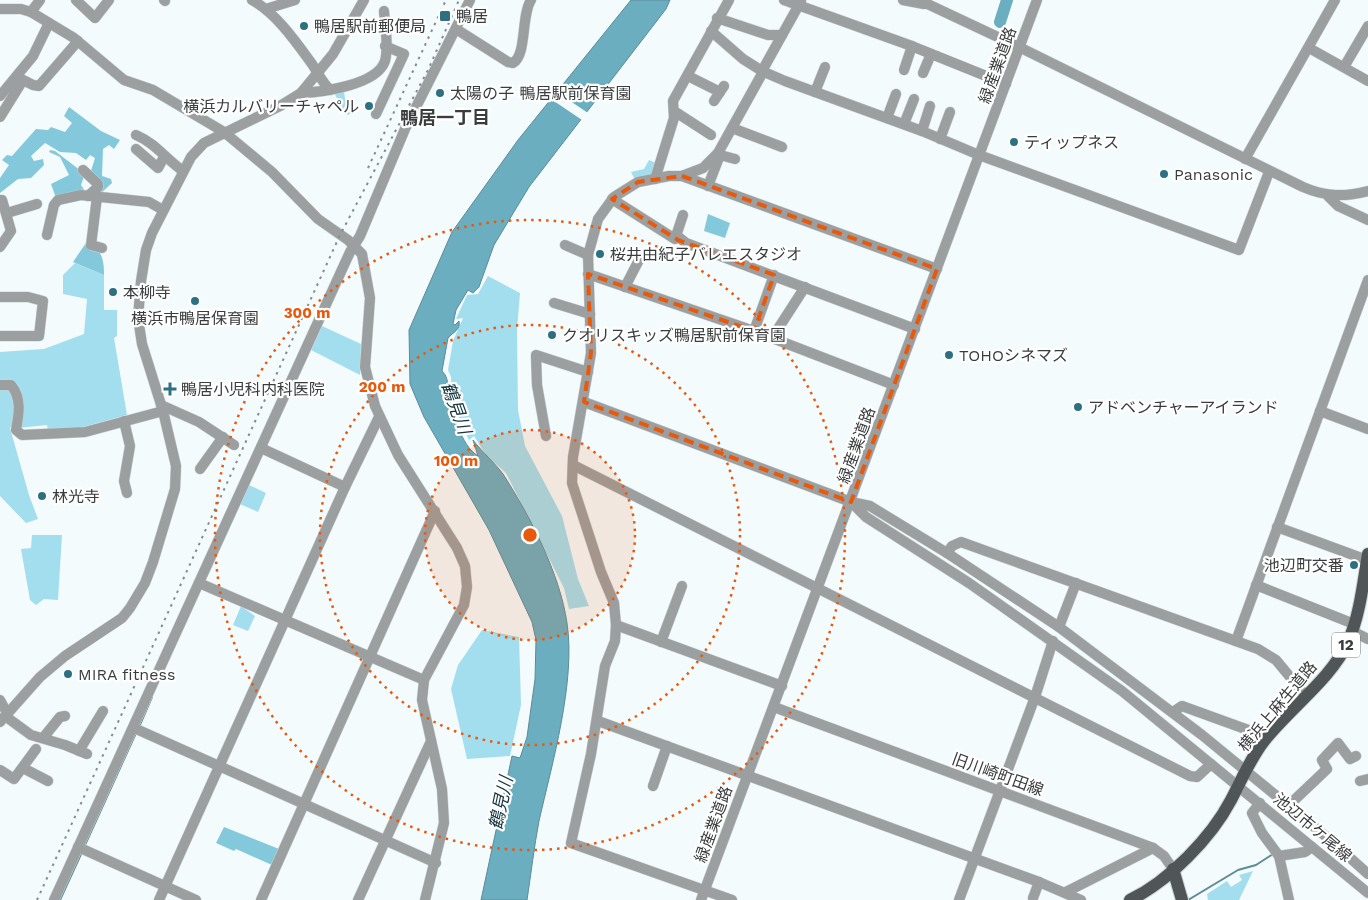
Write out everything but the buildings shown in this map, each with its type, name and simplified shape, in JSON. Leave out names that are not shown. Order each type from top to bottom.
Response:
[{"type":"main road","name":"横浜上麻生道路","points":[[1130,900],[1173,870],[1204,840],[1228,805],[1244,770],[1264,741],[1338,659],[1353,628],[1367,557]]},
{"type":"main road","name":"旧川崎町田線","points":[[1173,870],[1182,900]]},
{"type":"street","points":[[31,12],[40,0]]},
{"type":"street","points":[[76,0],[95,18],[109,0]]},
{"type":"street","points":[[252,0],[266,9],[306,56],[330,90]]},
{"type":"street","points":[[266,9],[296,0]]},
{"type":"street","points":[[4,717],[40,677],[65,656],[122,618],[145,583],[176,489],[176,466],[162,408],[140,332],[138,303],[146,250],[182,171],[191,157],[204,143],[280,106],[302,93],[333,54],[364,0]]},
{"type":"street","points":[[456,29],[513,64],[519,57],[524,18],[531,0]]},
{"type":"street","points":[[655,179],[674,111],[673,102],[729,0]]},
{"type":"street","points":[[784,0],[800,3],[1006,84]]},
{"type":"street","points":[[904,0],[932,3]]},
{"type":"street","points":[[919,0],[932,3],[1269,172],[1328,196],[1346,196],[1368,191]]},
{"type":"street","name":"緑産業道路","points":[[703,895],[1037,0]]},
{"type":"street","points":[[1245,159],[1310,48],[1335,0]]},
{"type":"street","points":[[54,900],[82,849],[406,128],[470,2]]},
{"type":"street","points":[[708,186],[719,154],[732,128],[800,3]]},
{"type":"street","points":[[0,9],[14,8],[31,12],[78,41],[124,80],[153,90],[224,132],[272,172],[318,219],[354,246],[364,258],[370,314],[365,368],[379,417],[398,455],[457,548],[465,566],[467,587],[464,605],[424,680],[422,700],[443,797],[444,823],[436,863],[425,900]]},
{"type":"street","points":[[302,93],[330,90],[374,75],[382,67],[386,59],[384,11]]},
{"type":"street","points":[[718,18],[768,35],[782,35]]},
{"type":"street","points":[[0,96],[33,56],[49,23]]},
{"type":"street","points":[[1344,68],[1368,26]]},
{"type":"street","points":[[711,31],[743,59],[763,71],[814,92],[904,124],[979,155],[1239,250],[1269,172]]},
{"type":"street","points":[[0,117],[23,80],[39,86],[78,41]]},
{"type":"street","points":[[376,114],[404,54],[386,46]]},
{"type":"street","points":[[904,70],[912,46]]},
{"type":"street","points":[[1310,48],[1368,81]]},
{"type":"street","points":[[923,73],[931,54]]},
{"type":"street","points":[[814,92],[825,68]]},
{"type":"street","points":[[688,76],[719,93]]},
{"type":"street","points":[[887,118],[896,94]]},
{"type":"street","points":[[904,124],[914,99]]},
{"type":"street","points":[[922,131],[930,106]]},
{"type":"street","points":[[674,111],[712,135]]},
{"type":"street","points":[[940,139],[950,112]]},
{"type":"street","points":[[732,128],[782,147]]},
{"type":"street","points":[[136,135],[156,146],[164,157],[182,171]]},
{"type":"street","points":[[136,149],[158,168],[164,157]]},
{"type":"street","points":[[719,154],[735,159]]},
{"type":"street","points":[[719,154],[703,168],[682,176],[638,182],[612,199],[598,219],[588,255],[591,353],[573,465],[572,483],[601,572],[614,603],[616,625],[615,641],[605,666],[598,720],[571,842],[703,895],[732,900]]},
{"type":"street","points":[[83,170],[98,184],[93,196],[91,245],[102,248]]},
{"type":"street","points":[[682,176],[937,269]]},
{"type":"street","points":[[47,236],[54,205],[58,200],[93,196],[148,202],[163,210]]},
{"type":"street","points":[[1328,196],[1338,206],[1368,220]]},
{"type":"street","points":[[612,199],[675,239],[683,215]]},
{"type":"street","points":[[0,200],[2,200],[7,213],[11,231],[0,247]]},
{"type":"street","points":[[7,213],[37,204]]},
{"type":"street","points":[[676,235],[686,243],[915,329]]},
{"type":"street","points":[[565,245],[588,255]]},
{"type":"street","points":[[625,286],[640,258]]},
{"type":"street","points":[[588,274],[754,331],[894,385]]},
{"type":"street","points":[[754,331],[774,275]]},
{"type":"street","points":[[1236,641],[1320,411],[1365,296],[1368,280]]},
{"type":"street","points":[[772,338],[805,287]]},
{"type":"street","points":[[0,296],[28,297],[43,302],[39,336],[0,336]]},
{"type":"street","points":[[554,303],[590,314]]},
{"type":"street","points":[[546,436],[537,385],[536,355],[588,372]]},
{"type":"street","points":[[0,384],[11,384],[16,390],[20,406],[16,430],[22,435],[85,432],[162,408],[199,422],[234,445]]},
{"type":"street","name":"池辺市ケ尾線","points":[[584,402],[851,502],[870,506],[947,553],[1059,626],[1172,712],[1368,874]]},
{"type":"street","points":[[1320,411],[1368,428]]},
{"type":"street","points":[[159,900],[379,417]]},
{"type":"street","points":[[124,421],[130,446],[124,481],[127,493]]},
{"type":"street","points":[[200,469],[223,437]]},
{"type":"street","points":[[263,449],[346,486]]},
{"type":"street","points":[[573,465],[1190,776],[1197,777],[1211,764]]},
{"type":"street","name":"池辺市ケ尾線","points":[[851,502],[866,517],[969,583],[1122,691],[1368,893]]},
{"type":"street","points":[[260,900],[435,511]]},
{"type":"street","points":[[1277,527],[1367,557]]},
{"type":"street","points":[[947,553],[952,546],[961,542],[1236,641],[1274,657],[1305,695]]},
{"type":"street","points":[[202,584],[424,680]]},
{"type":"street","points":[[1059,626],[1076,584]]},
{"type":"street","points":[[1256,585],[1353,628],[1368,639]]},
{"type":"street","points":[[661,642],[682,586]]},
{"type":"street","points":[[616,625],[782,686]]},
{"type":"street","points":[[959,900],[1035,697],[1053,641]]},
{"type":"street","points":[[0,700],[4,717],[31,735],[83,753],[103,711]]},
{"type":"street","points":[[1172,712],[1182,706],[1250,730],[1264,741]]},
{"type":"street","name":"旧川崎町田線","points":[[774,708],[1153,848],[1164,856],[1173,870]]},
{"type":"street","points":[[43,738],[60,717],[65,716]]},
{"type":"street","points":[[598,720],[1066,892],[1081,900]]},
{"type":"street","points":[[136,729],[436,863]]},
{"type":"street","points":[[358,900],[431,741]]},
{"type":"street","points":[[1288,806],[1327,769],[1322,760],[1338,744],[1350,759],[1356,756]]},
{"type":"street","points":[[653,786],[667,746]]},
{"type":"street","points":[[0,770],[14,779],[36,748]]},
{"type":"street","points":[[23,768],[48,781]]},
{"type":"street","points":[[1260,803],[1252,813],[1262,833],[1278,856],[1289,900]]},
{"type":"street","points":[[1278,856],[1305,852],[1312,847]]},
{"type":"street","points":[[1066,892],[1153,848]]},
{"type":"street","points":[[82,849],[196,900]]},
{"type":"street","points":[[1033,898],[1039,882]]},
{"type":"highlighted area","points":[[682,176],[937,269],[851,502],[584,402],[591,353],[588,274],[754,331],[774,275],[678,240],[612,199],[638,182]]},
{"type":"shaded area","points":[[631,0],[670,0],[666,9],[529,187],[494,245],[479,287],[473,293],[468,290],[456,310],[453,324],[455,325],[459,321],[459,327],[448,338],[442,371],[447,379],[450,400],[462,436],[472,451],[478,456],[473,440],[503,474],[523,508],[551,565],[563,604],[569,646],[566,696],[539,821],[527,900],[481,900],[512,756],[520,758],[527,737],[535,679],[536,640],[532,622],[489,530],[424,417],[410,384],[409,330],[452,232],[518,140]]},
{"type":"shaded area","points":[[344,91],[345,99],[352,99],[356,112],[347,115],[334,93]]},
{"type":"shaded area","points":[[69,107],[101,131],[120,140],[114,149],[109,145],[103,149],[102,176],[111,179],[112,183],[100,194],[90,174],[95,158],[90,155],[86,160],[76,153],[60,152],[45,143],[31,156],[34,161],[43,159],[44,165],[31,178],[18,179],[0,193],[0,178],[9,165],[2,160],[7,155],[12,156],[36,129],[48,130],[51,127],[65,132],[72,123],[64,116]]},
{"type":"shaded area","points":[[50,150],[55,151],[85,174],[81,185],[86,193],[56,198],[51,184],[69,175],[60,157],[49,152]]},
{"type":"shaded area","points":[[649,160],[658,164],[654,176],[636,182],[631,172],[644,169]]},
{"type":"shaded area","points":[[708,214],[730,223],[725,238],[704,231]]},
{"type":"shaded area","points":[[88,240],[101,255],[104,275],[73,262]]},
{"type":"shaded area","points":[[75,263],[104,275],[104,310],[117,310],[117,336],[114,338],[127,415],[83,427],[48,432],[47,425],[18,428],[14,422],[10,428],[29,495],[38,519],[26,523],[0,496],[0,352],[44,349],[84,334],[87,299],[63,294],[63,275]]},
{"type":"shaded area","points":[[488,276],[520,293],[517,330],[518,410],[525,446],[562,516],[578,579],[589,606],[569,609],[564,588],[506,473],[486,455],[474,436],[469,440],[461,424],[452,396],[451,377],[448,370],[453,341],[463,318],[456,319],[467,295],[478,294]]},
{"type":"shaded area","points":[[322,326],[361,344],[360,375],[311,350]]},
{"type":"shaded area","points":[[249,485],[266,493],[258,512],[240,504]]},
{"type":"shaded area","points":[[32,535],[62,535],[58,600],[44,599],[36,605],[30,600],[21,549],[31,548]]},
{"type":"shaded area","points":[[241,606],[255,616],[248,631],[233,625]]},
{"type":"shaded area","points":[[482,630],[519,637],[521,705],[510,756],[467,759],[451,689],[458,665]]},
{"type":"shaded area","points":[[224,827],[279,849],[272,865],[236,849],[234,851],[216,843]]},
{"type":"shaded area","points":[[1253,871],[1239,900],[1208,900],[1207,894],[1227,881],[1231,887],[1242,880],[1239,875]]},
{"type":"pier","points":[[554,90],[588,113],[582,120],[548,97]]},
{"type":"waterway","points":[[1000,22],[1007,0]]},
{"type":"waterway","points":[[139,727],[152,697]]},
{"type":"waterway","points":[[85,845],[136,733]]},
{"type":"waterway","points":[[60,900],[82,852]]},
{"type":"waterway","points":[[1188,900],[1238,870],[1256,865],[1273,854]]},
{"type":"railway","points":[[368,168],[446,0]]},
{"type":"railway","points":[[37,900],[340,235],[428,70],[459,0]]},
{"type":"place","name":"鴨居","points":[[445,16]]},
{"type":"place","name":"鴨居駅前郵便局","points":[[304,26]]},
{"type":"place","name":"太陽の子 鴨居駅前保育園","points":[[440,93]]},
{"type":"place","name":"横浜カルバリーチャペル","points":[[369,106]]},
{"type":"place","name":"ティップネス","points":[[1014,142]]},
{"type":"place","name":"Panasonic","points":[[1164,174]]},
{"type":"place","name":"桜井由紀子バレエスタジオ","points":[[600,254]]},
{"type":"place","name":"本柳寺","points":[[113,292]]},
{"type":"place","name":"横浜市鴨居保育園","points":[[195,301]]},
{"type":"place","name":"クオリスキッズ鴨居駅前保育園","points":[[552,335]]},
{"type":"place","name":"TOHOシネマズ","points":[[949,355]]},
{"type":"place","name":"鴨居小児科内科医院","points":[[170,389]]},
{"type":"place","name":"アドベンチャーアイランド","points":[[1078,407]]},
{"type":"place","name":"林光寺","points":[[42,496]]},
{"type":"place","name":"池辺町交番","points":[[1354,565]]},
{"type":"place","name":"MIRA fitness","points":[[68,674]]},
{"type":"district","name":"鴨居一丁目","points":[[445,118]]},
{"type":"water label","name":"鶴見川","points":[[456,408]]},
{"type":"water label","name":"鶴見川","points":[[501,803]]}]
